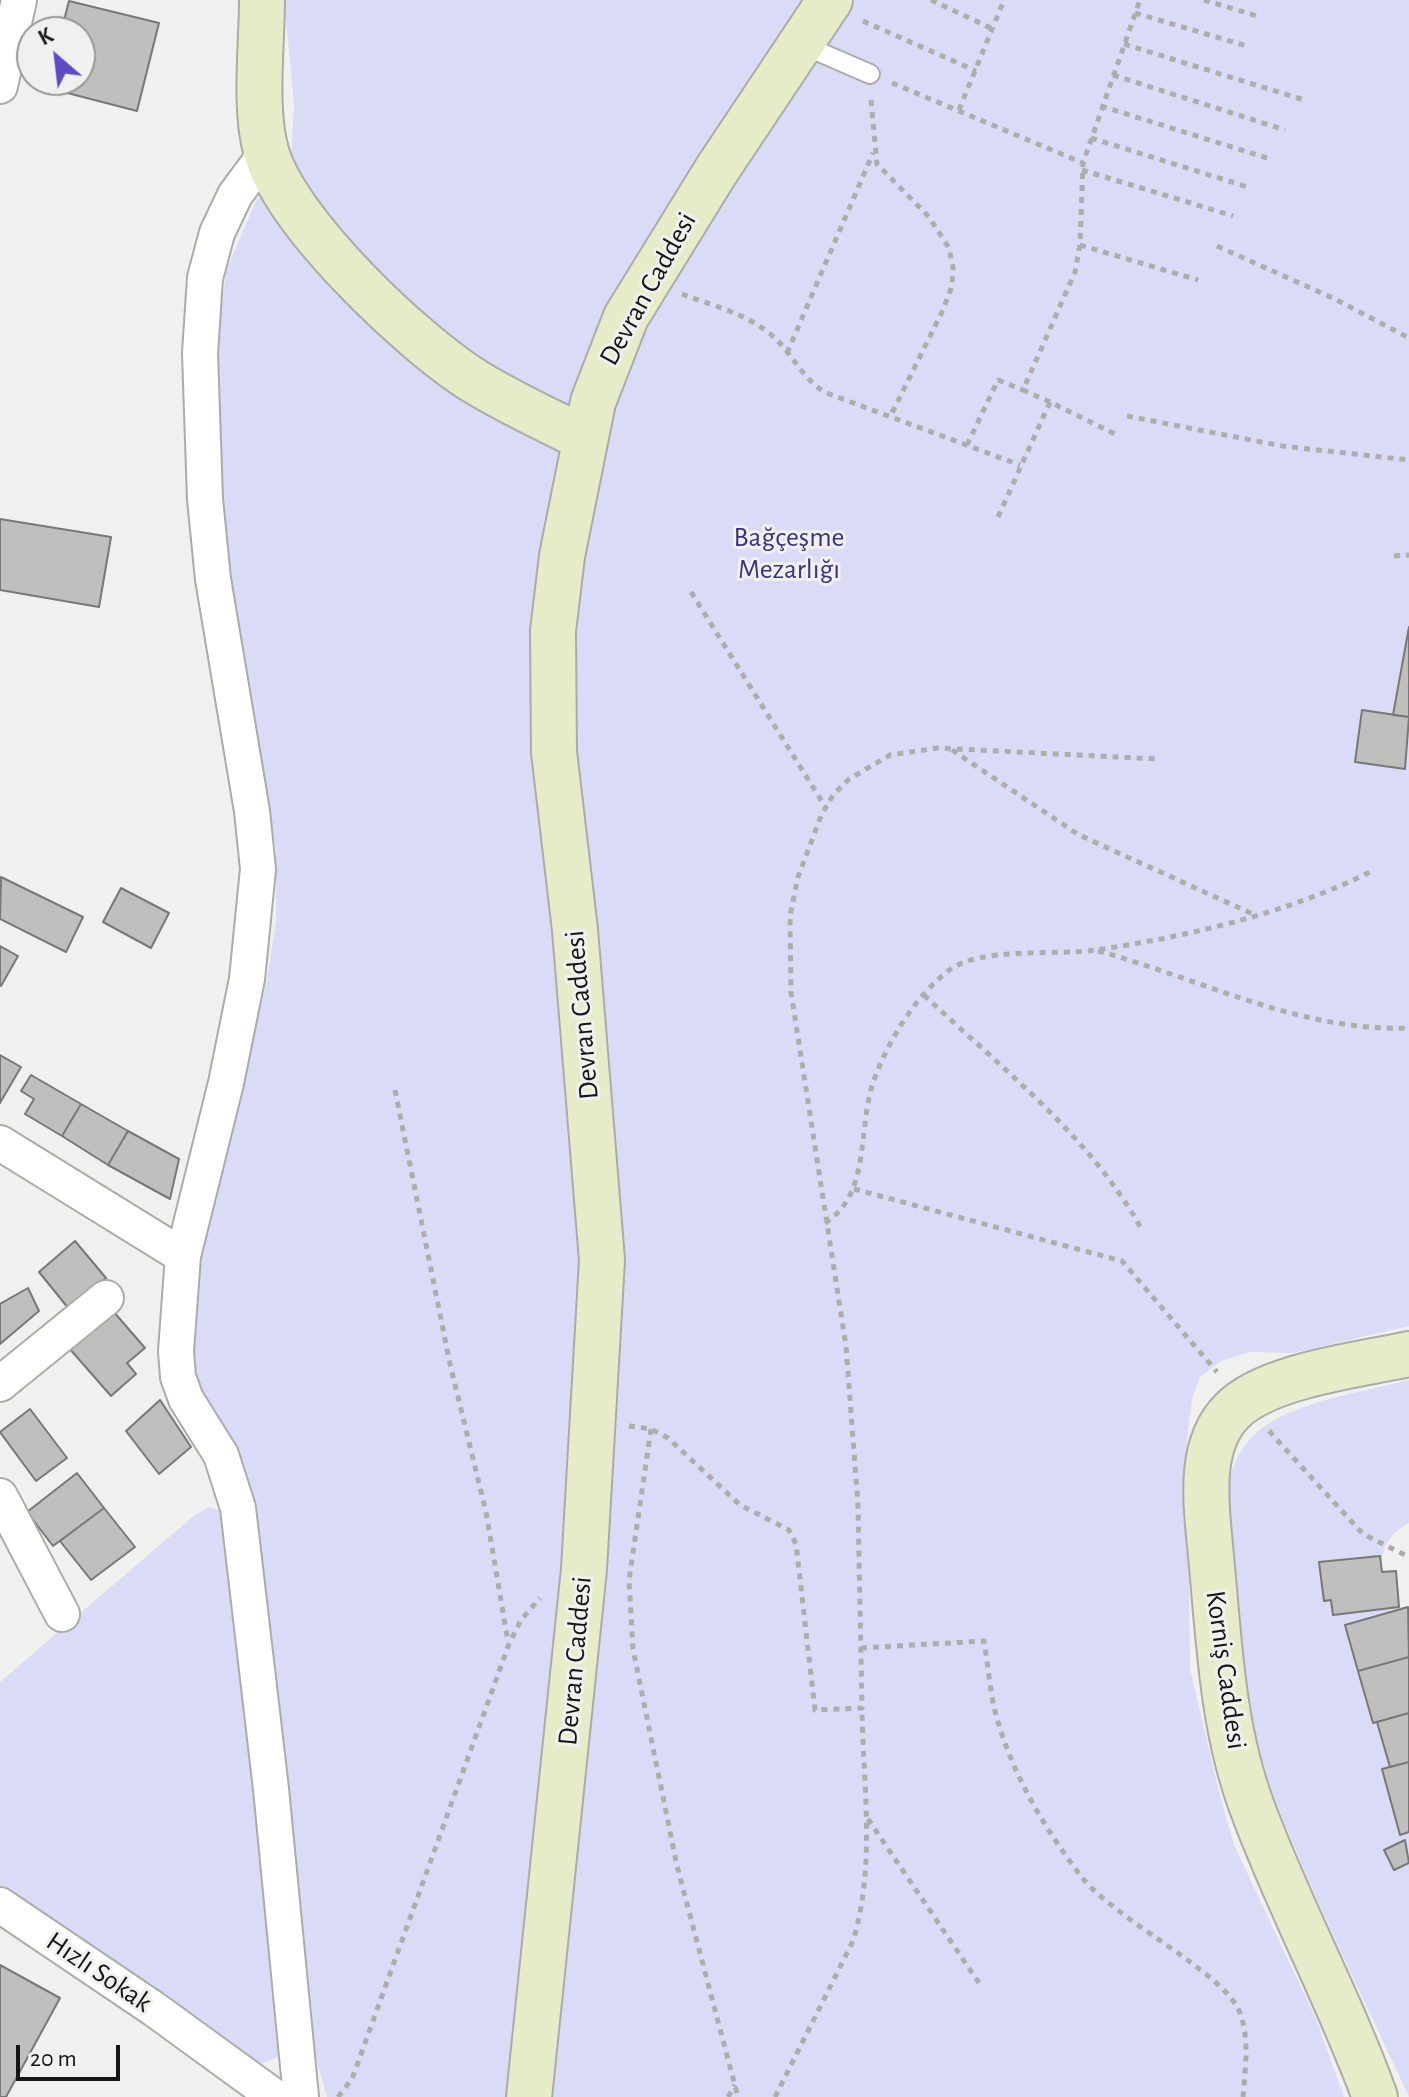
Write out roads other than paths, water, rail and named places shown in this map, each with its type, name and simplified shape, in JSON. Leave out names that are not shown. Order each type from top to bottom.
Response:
[{"type":"main road","points":[[262,0],[266,153],[289,197],[324,243],[428,347],[475,382],[583,438]]},
{"type":"main road","name":"Devran Caddesi","points":[[529,2097],[584,1569],[602,1260],[575,930],[554,752],[553,631],[583,438],[603,368],[647,282],[716,171],[803,45],[844,9]]},
{"type":"main road","name":"Korniş Caddesi","points":[[1375,2097],[1251,1805],[1234,1746],[1223,1684],[1207,1487],[1212,1443],[1219,1428],[1242,1401],[1280,1385],[1409,1354]]},
{"type":"street","points":[[0,86],[19,0]]},
{"type":"street","points":[[266,153],[235,195],[217,233],[205,278],[200,353],[206,512],[213,579],[252,811],[258,869],[247,979],[226,1083],[183,1256],[176,1351],[178,1377],[200,1427],[221,1455],[238,1508],[273,1805],[301,2097]]},
{"type":"street","points":[[0,1143],[183,1256]]},
{"type":"street","points":[[0,1384],[106,1298]]},
{"type":"street","points":[[0,1496],[62,1614]]},
{"type":"street","name":"Hızlı Sokak","points":[[0,1905],[154,2009],[275,2097]]},
{"type":"lane","points":[[803,45],[870,74]]},
{"type":"park label","name":"Bağçeşme Mezarlığı","points":[[789,554]]}]
